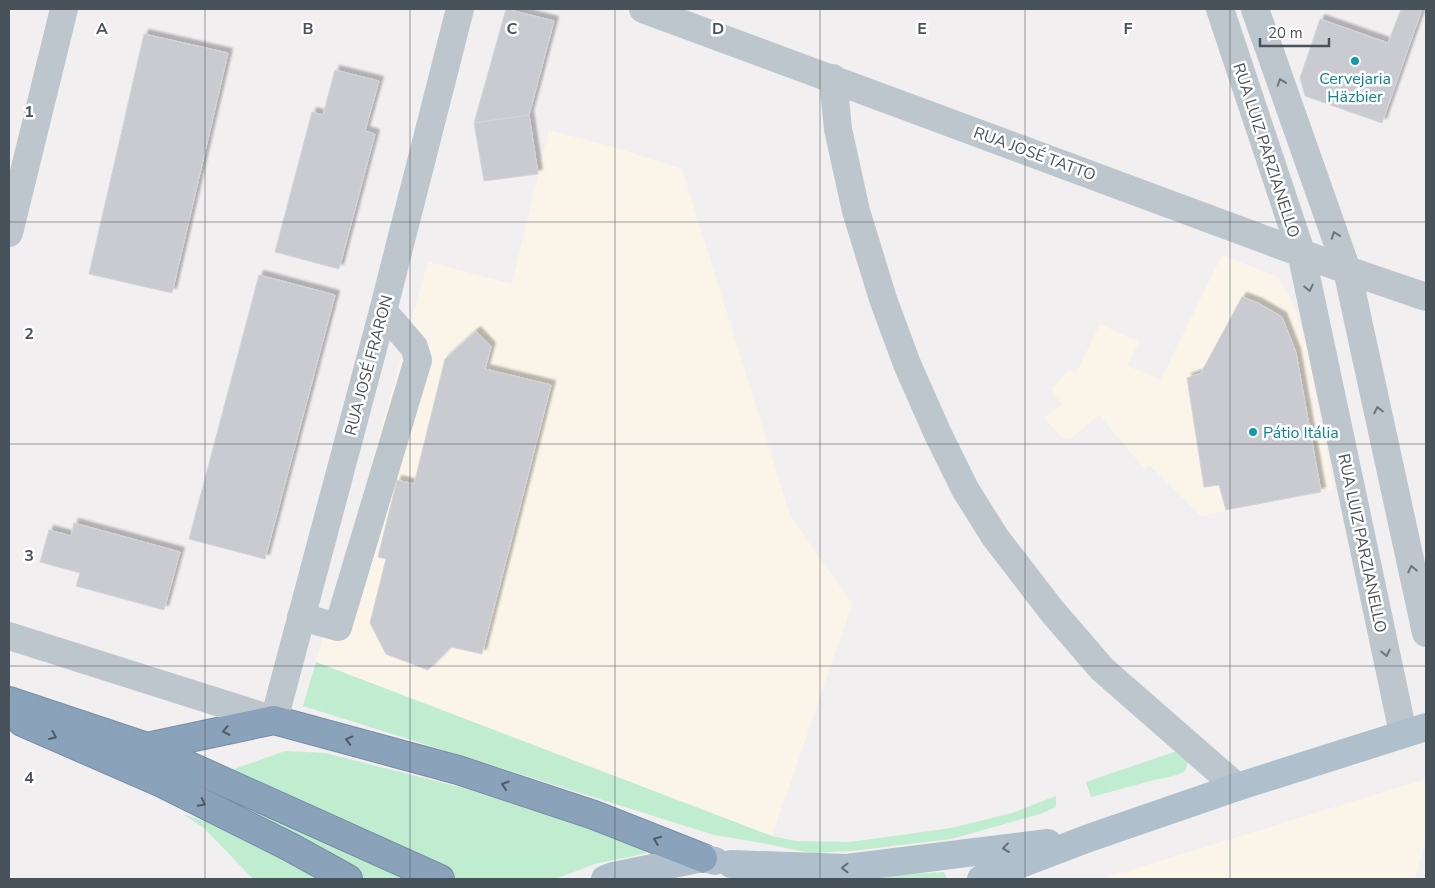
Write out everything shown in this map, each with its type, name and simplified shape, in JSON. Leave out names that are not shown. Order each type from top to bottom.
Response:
[{"type":"highway","points":[[9,701],[147,747],[440,879]]},
{"type":"highway","points":[[9,716],[162,783],[290,847],[348,879]]},
{"type":"highway","points":[[147,747],[274,720],[458,770],[594,815],[703,858]]},
{"type":"main road","points":[[981,879],[1089,838],[1237,787],[1415,730]]},
{"type":"main road","points":[[605,879],[703,858],[731,864],[847,868],[1089,838]]},
{"type":"main road","points":[[731,864],[757,879]]},
{"type":"street","points":[[9,232],[64,9]]},
{"type":"street","name":"RUA JOSÉ FRARON","points":[[274,720],[383,311],[460,9]]},
{"type":"street","name":"RUA JOSÉ TATTO","points":[[643,9],[1347,270],[1426,297]]},
{"type":"street","name":"RUA LUIZ PARZIANELLO","points":[[1220,9],[1301,252],[1415,730]]},
{"type":"street","name":"RUA LUIZ PARZIANELLO","points":[[1255,9],[1347,270],[1426,633]]},
{"type":"street","points":[[833,78],[838,129],[856,211],[883,299],[907,364],[965,489],[995,537],[1052,611],[1102,669],[1237,787]]},
{"type":"street","points":[[301,617],[338,628],[418,360],[414,346],[383,311]]},
{"type":"street","points":[[9,636],[274,720]]},
{"type":"shaded area","points":[[549,130],[620,149],[682,169],[790,515],[852,604],[772,836],[316,662],[428,262],[512,284]]},
{"type":"shaded area","points":[[1222,255],[1278,277],[1292,301],[1307,347],[1334,490],[1201,516],[1149,465],[1145,469],[1099,415],[1070,439],[1064,439],[1044,418],[1062,404],[1051,389],[1069,370],[1076,373],[1100,324],[1139,342],[1127,366],[1161,379]]},
{"type":"shaded area","points":[[1426,779],[1426,840],[1415,879],[1101,879]]},
{"type":"green space","points":[[316,662],[772,836],[796,841],[850,842],[951,828],[1012,813],[1056,796],[1056,807],[1040,814],[951,839],[851,851],[811,853],[714,835],[303,706]]},
{"type":"green space","points":[[1180,750],[1188,761],[1185,771],[1177,775],[1091,797],[1086,782]]},
{"type":"green space","points":[[285,751],[325,753],[463,788],[620,838],[647,853],[595,864],[555,879],[355,879],[183,787]]},
{"type":"green space","points":[[183,814],[256,839],[329,879],[253,879],[204,828]]},
{"type":"green space","points":[[944,872],[947,879],[824,879]]},
{"type":"building","points":[[506,9],[554,21],[529,115],[474,123]]},
{"type":"building","name":"Cervejaria Häzbier","points":[[1401,9],[1422,9],[1382,123],[1305,96],[1300,78],[1320,19],[1388,43]]},
{"type":"building","points":[[144,34],[228,53],[172,293],[89,274]]},
{"type":"building","points":[[335,70],[379,81],[365,131],[375,134],[339,269],[275,252],[312,112],[323,115]]},
{"type":"building","points":[[529,115],[538,174],[484,181],[474,123]]},
{"type":"building","points":[[259,275],[335,295],[265,559],[189,539]]},
{"type":"building","name":"Pátio Itália","points":[[1242,297],[1258,303],[1282,317],[1296,353],[1321,492],[1226,510],[1219,485],[1204,487],[1187,378],[1201,373]]},
{"type":"building","points":[[476,331],[491,347],[485,369],[551,385],[482,654],[451,647],[428,670],[386,654],[370,623],[386,559],[378,557],[397,480],[414,484],[445,359]]},
{"type":"building","points":[[74,523],[180,552],[164,610],[76,586],[80,573],[40,562],[49,530],[71,536]]},
{"type":"place","name":"Cervejaria Häzbier","points":[[1355,61]]},
{"type":"place","name":"Pátio Itália","points":[[1253,432]]}]
